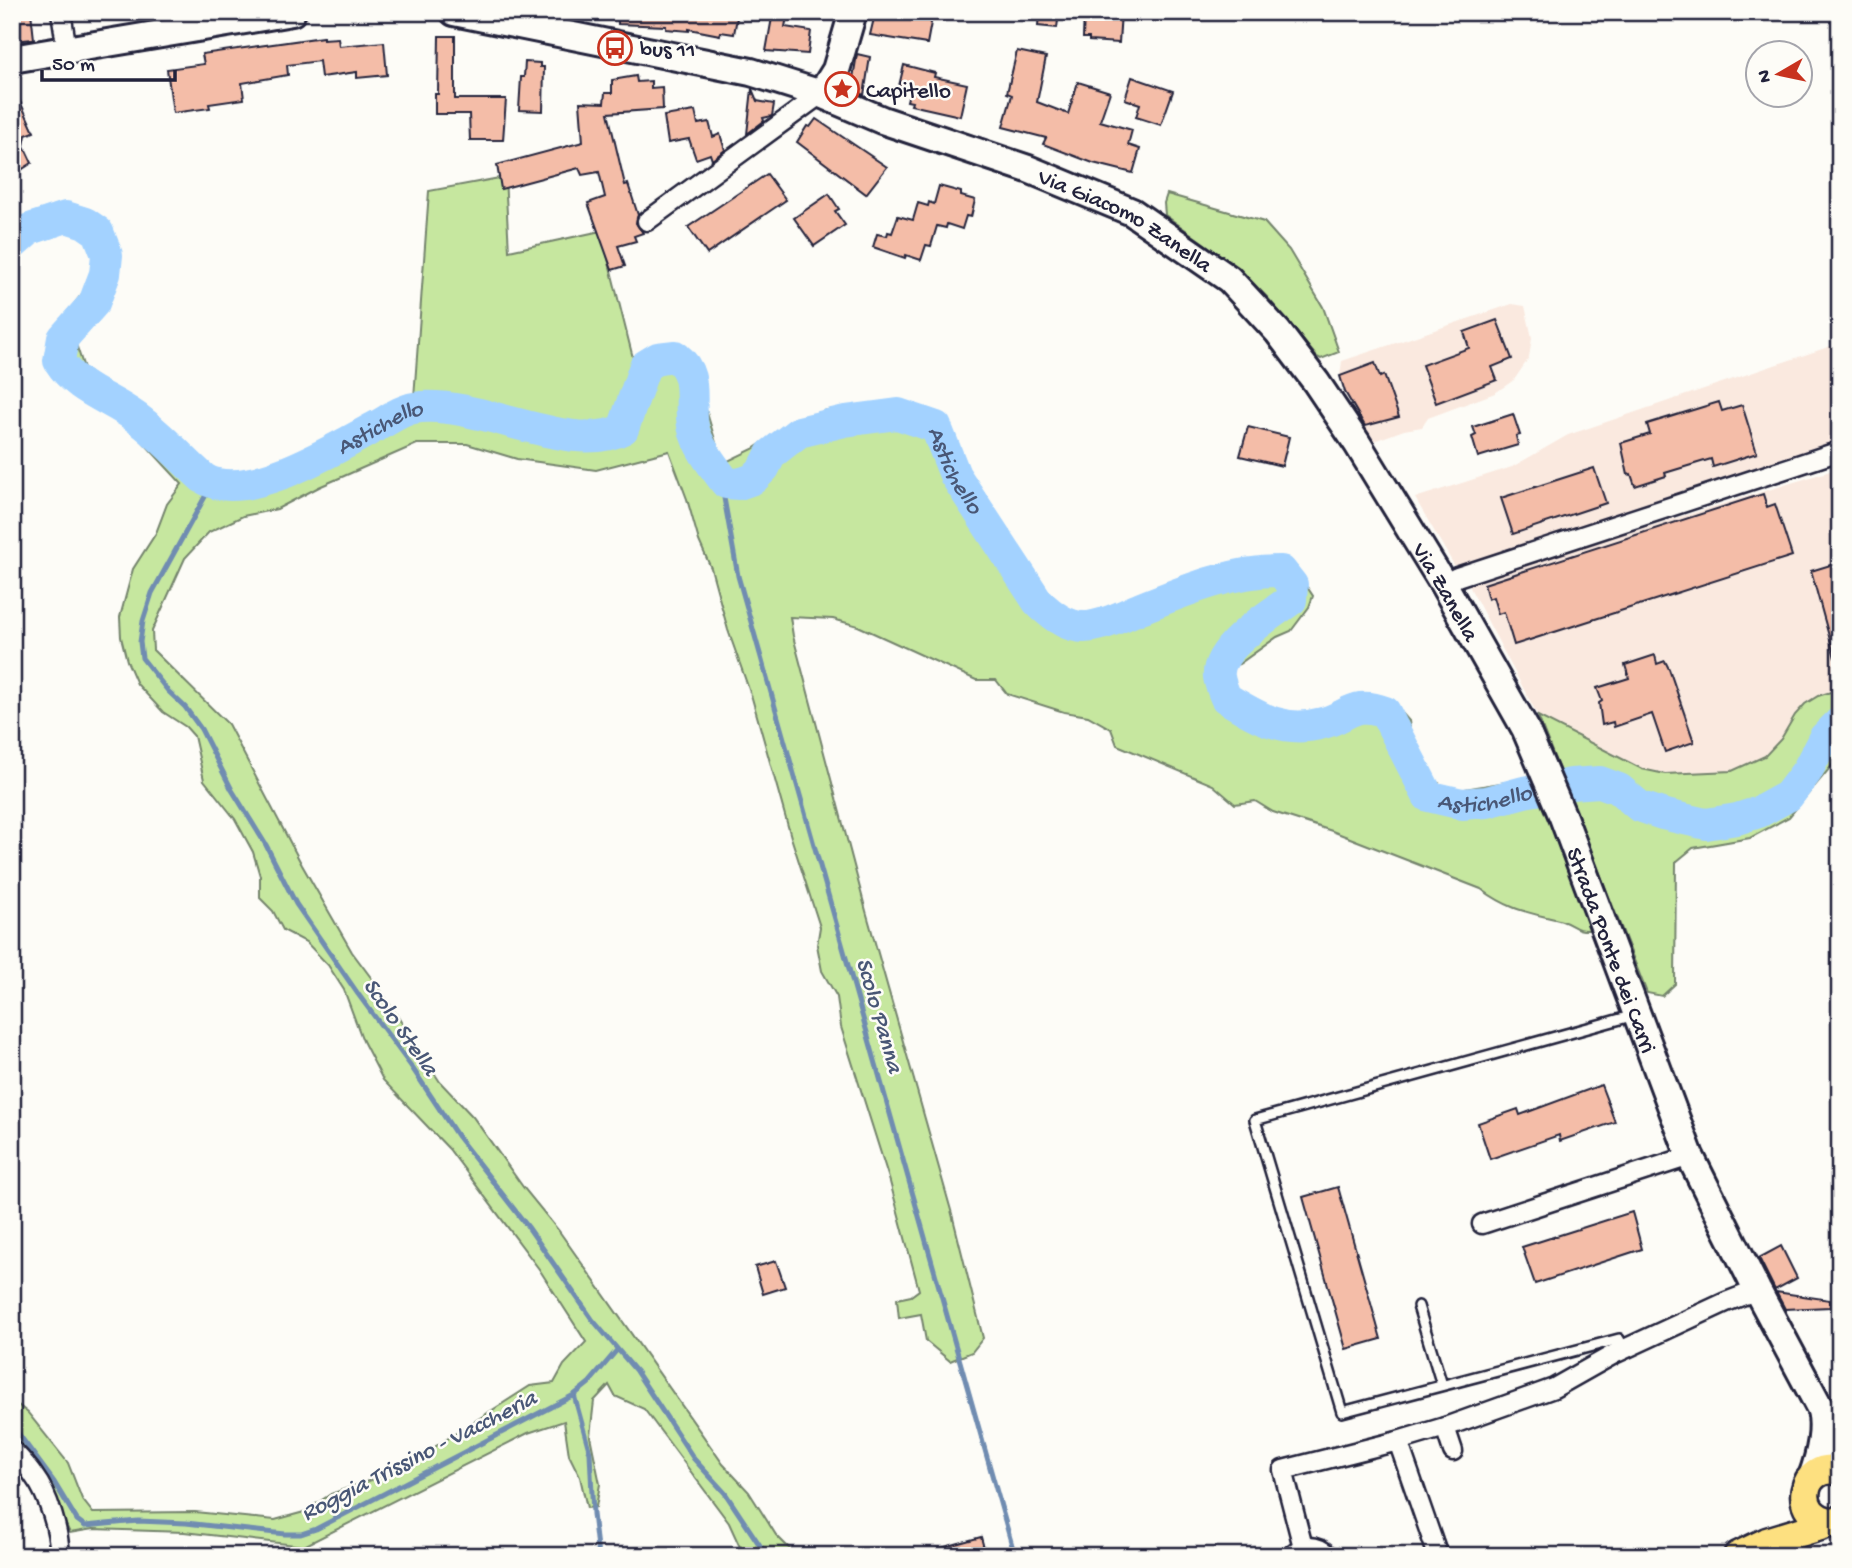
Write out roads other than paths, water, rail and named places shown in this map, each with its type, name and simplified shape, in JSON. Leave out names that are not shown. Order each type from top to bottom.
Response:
[{"type":"main road","points":[[1767,1542],[1826,1469],[1840,1471]]},
{"type":"main road","points":[[1809,1487],[1807,1506],[1817,1518],[1836,1521]]},
{"type":"main road","points":[[1738,1556],[1767,1542],[1836,1521]]},
{"type":"street","points":[[61,12],[66,50]]},
{"type":"street","points":[[12,60],[292,12]]},
{"type":"street","name":"Via Giacomo Zanella","points":[[454,12],[751,72],[821,94],[882,120],[1028,169],[1132,212],[1229,278],[1278,332],[1317,382],[1357,443]]},
{"type":"street","points":[[647,221],[821,94],[835,70],[853,12]]},
{"type":"street","name":"Via Zanella","points":[[1357,443],[1444,585],[1501,683],[1532,743]]},
{"type":"street","points":[[1444,585],[1457,577],[1840,451]]},
{"type":"street","name":"Strada Ponte dei Carri","points":[[1532,743],[1563,817],[1690,1156],[1757,1290],[1820,1408],[1840,1438]]},
{"type":"street","points":[[1482,1224],[1690,1156]]},
{"type":"street","points":[[1329,1556],[1319,1548],[1297,1552],[1283,1470],[1445,1427],[1554,1388],[1624,1349],[1757,1290]]},
{"type":"street","name":"Strada Ponte dei Carri","points":[[1809,1487],[1818,1460],[1824,1424],[1820,1408]]},
{"type":"street","points":[[1445,1427],[1453,1451]]},
{"type":"street","points":[[1398,1441],[1438,1556]]},
{"type":"street","points":[[12,1450],[36,1477],[54,1518],[60,1542],[60,1556]]},
{"type":"lane","points":[[1624,1349],[1619,1339],[1342,1412],[1255,1120],[1636,1015]]},
{"type":"lane","points":[[1418,1306],[1441,1385]]},
{"type":"waterway","name":"Astichello","points":[[12,245],[30,229],[66,217],[85,223],[98,232],[107,255],[105,274],[94,303],[63,338],[59,361],[67,372],[86,388],[131,414],[150,429],[203,478],[221,484],[242,484],[290,471],[399,413],[414,408],[439,407],[466,411],[550,432],[602,436],[623,429],[645,366],[658,358],[675,356],[688,371],[695,434],[706,456],[726,483],[739,484],[753,479],[764,468],[771,454],[799,432],[845,421],[898,414],[936,427],[955,475],[1038,602],[1071,625],[1098,625],[1210,583],[1245,574],[1281,571],[1292,585],[1291,600],[1246,633],[1226,655],[1220,666],[1219,677],[1226,698],[1260,717],[1283,725],[1309,726],[1323,723],[1358,708],[1385,712],[1428,796],[1462,804],[1487,802],[1524,792],[1600,782],[1619,789],[1639,806],[1662,814],[1706,824],[1737,819],[1759,812],[1788,796],[1807,771],[1824,738],[1840,722]]},
{"type":"waterway","name":"Scolo Panna","points":[[726,483],[724,498],[738,576],[1015,1556]]},
{"type":"waterway","name":"Scolo Stella","points":[[212,484],[152,593],[143,621],[140,642],[142,658],[201,729],[296,904],[358,994],[411,1066],[458,1137],[528,1227],[592,1319],[636,1371],[694,1459],[725,1493],[767,1556]]},
{"type":"waterway","name":"Roggia Trissino - Vaccheria","points":[[12,1425],[54,1482],[77,1520],[85,1526],[138,1521],[301,1534],[316,1529],[574,1395],[589,1383],[617,1350]]},
{"type":"waterway","points":[[574,1395],[590,1453],[598,1556]]},
{"type":"place","name":"bus 11","points":[[615,48]]},
{"type":"place","name":"Capitello","points":[[842,89]]}]
